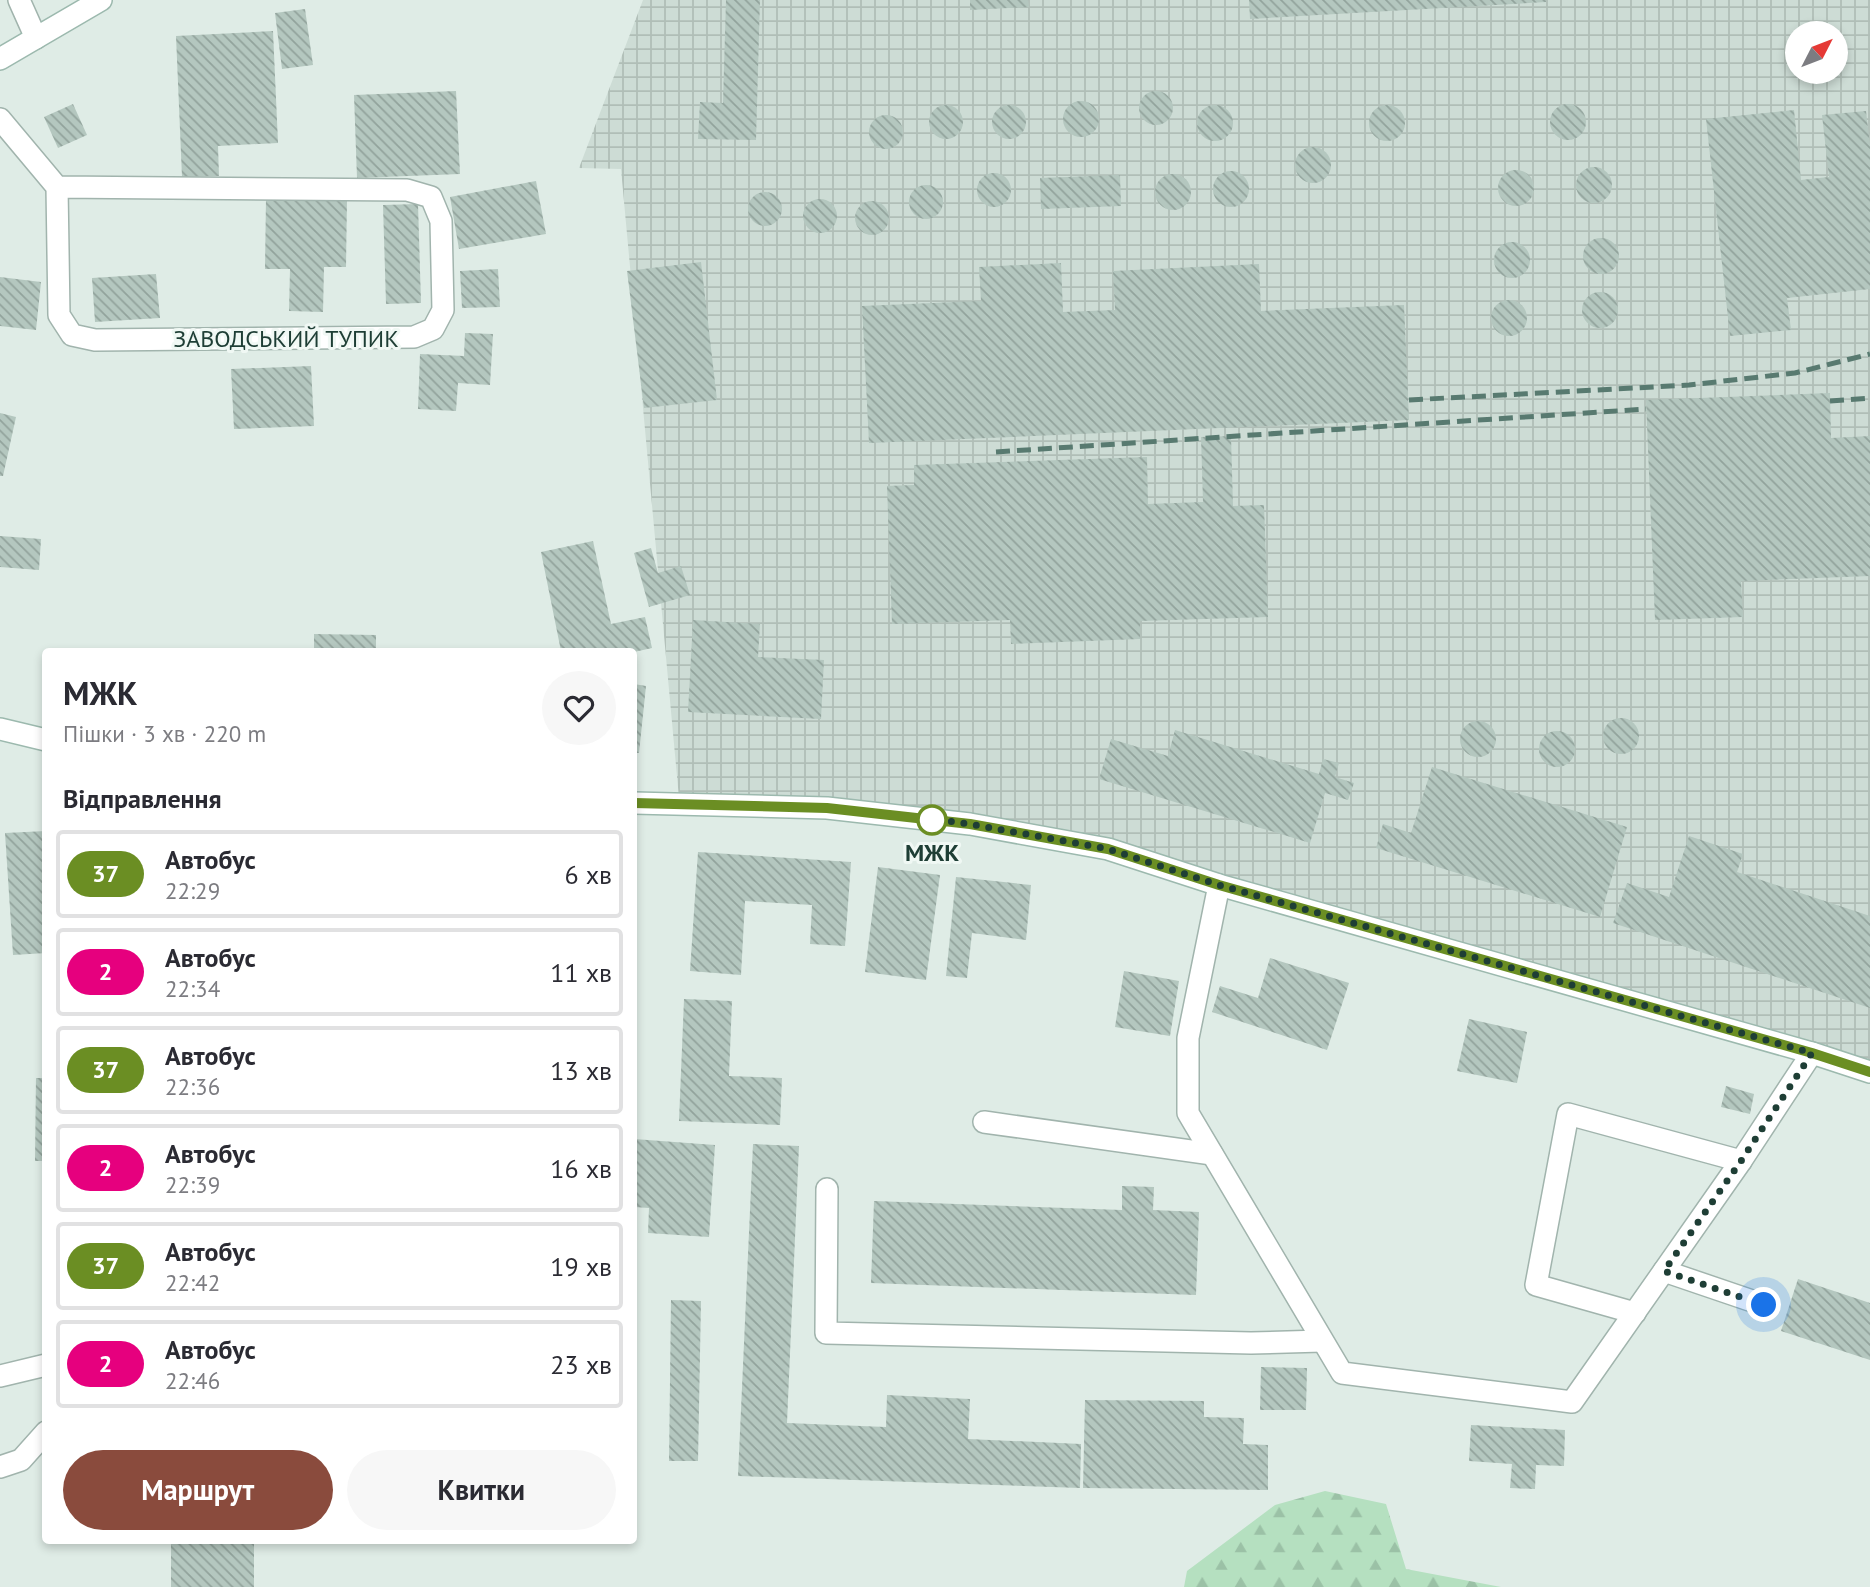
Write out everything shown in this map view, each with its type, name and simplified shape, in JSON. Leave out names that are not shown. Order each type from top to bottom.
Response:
[{"type":"main road","points":[[19,0],[36,38]]},
{"type":"main road","points":[[0,59],[101,0]]},
{"type":"main road","points":[[0,119],[57,187]]},
{"type":"main road","name":"ЗАВОДСЬКИЙ ТУПИК","points":[[57,187],[407,190],[431,197],[441,221],[443,310],[433,329],[414,337],[95,340],[72,335],[59,315],[57,187]]},
{"type":"main road","points":[[0,729],[42,739]]},
{"type":"main road","points":[[637,803],[827,808],[970,824],[1108,849],[1219,885],[1812,1053],[1870,1072]]},
{"type":"main road","points":[[1219,885],[1188,1038],[1188,1114],[1342,1373],[1572,1402],[1741,1161],[1812,1053]]},
{"type":"main road","points":[[1635,1313],[1536,1286],[1568,1114],[1741,1161]]},
{"type":"main road","points":[[984,1122],[1212,1154]]},
{"type":"main road","points":[[827,1189],[826,1333],[1251,1343],[1322,1341]]},
{"type":"main road","points":[[1664,1271],[1764,1305]]},
{"type":"main road","points":[[0,1376],[42,1365]]},
{"type":"main road","points":[[0,1467],[21,1460],[42,1436]]},
{"type":"shaded area","points":[[643,0],[1870,0],[1870,1065],[1115,845],[679,798],[621,169],[579,168]]},
{"type":"green space","points":[[1325,1491],[1386,1504],[1406,1569],[1501,1587],[1184,1587],[1187,1571],[1275,1505]]},
{"type":"building","points":[[726,0],[760,0],[756,140],[698,139],[700,102],[723,103]]},
{"type":"building","points":[[970,0],[1028,0],[1029,7],[970,10]]},
{"type":"building","points":[[1249,0],[1546,0],[1546,2],[1250,19]]},
{"type":"building","points":[[305,9],[313,65],[282,69],[275,13]]},
{"type":"building","points":[[273,31],[278,143],[218,146],[219,176],[182,177],[176,36]]},
{"type":"building","points":[[456,91],[460,174],[357,178],[354,95]]},
{"type":"building","points":[[1156,91],[1168,96],[1173,108],[1168,120],[1156,125],[1144,120],[1139,108],[1144,96]]},
{"type":"building","points":[[1081,101],[1094,106],[1099,119],[1094,132],[1081,137],[1068,132],[1063,119],[1068,106]]},
{"type":"building","points":[[73,104],[87,135],[58,148],[44,117]]},
{"type":"building","points":[[1568,104],[1581,109],[1586,122],[1581,135],[1568,140],[1555,135],[1550,122],[1555,109]]},
{"type":"building","points":[[946,105],[958,110],[963,122],[958,134],[946,139],[934,134],[929,122],[934,110]]},
{"type":"building","points":[[1009,105],[1021,110],[1026,122],[1021,134],[1009,139],[997,134],[992,122],[997,110]]},
{"type":"building","points":[[1215,105],[1227,111],[1233,123],[1227,135],[1215,141],[1203,135],[1197,123],[1203,111]]},
{"type":"building","points":[[1387,105],[1399,111],[1405,123],[1399,135],[1387,141],[1375,135],[1369,123],[1375,111]]},
{"type":"building","points":[[1794,110],[1801,180],[1829,177],[1822,115],[1866,111],[1870,145],[1870,289],[1787,298],[1791,330],[1730,336],[1706,119]]},
{"type":"building","points":[[886,115],[898,120],[903,132],[898,144],[886,149],[874,144],[869,132],[874,120]]},
{"type":"building","points":[[1313,147],[1325,153],[1331,165],[1325,177],[1313,183],[1301,177],[1295,165],[1301,153]]},
{"type":"building","points":[[1594,167],[1606,173],[1612,185],[1606,197],[1594,203],[1582,197],[1576,185],[1582,173]]},
{"type":"building","points":[[1516,170],[1528,176],[1534,188],[1528,200],[1516,206],[1504,200],[1498,188],[1504,176]]},
{"type":"building","points":[[1231,171],[1244,176],[1249,189],[1244,202],[1231,207],[1218,202],[1213,189],[1218,176]]},
{"type":"building","points":[[994,173],[1006,178],[1011,190],[1006,202],[994,207],[982,202],[977,190],[982,178]]},
{"type":"building","points":[[1173,174],[1186,179],[1191,192],[1186,205],[1173,210],[1160,205],[1155,192],[1160,179]]},
{"type":"building","points":[[1120,175],[1121,206],[1041,209],[1040,178]]},
{"type":"building","points":[[536,181],[546,234],[459,249],[450,197]]},
{"type":"building","points":[[926,185],[938,190],[943,202],[938,214],[926,219],[914,214],[909,202],[914,190]]},
{"type":"building","points":[[765,192],[777,197],[782,209],[777,221],[765,226],[753,221],[748,209],[753,197]]},
{"type":"building","points":[[266,198],[347,199],[346,267],[324,267],[323,312],[289,311],[290,269],[265,269]]},
{"type":"building","points":[[820,199],[832,204],[837,216],[832,228],[820,233],[808,228],[803,216],[808,204]]},
{"type":"building","points":[[872,201],[884,206],[889,218],[884,230],[872,235],[860,230],[855,218],[860,206]]},
{"type":"building","points":[[418,204],[421,303],[386,304],[383,205]]},
{"type":"building","points":[[1601,238],[1613,244],[1619,256],[1613,268],[1601,274],[1589,268],[1583,256],[1589,244]]},
{"type":"building","points":[[1512,242],[1524,248],[1530,260],[1524,272],[1512,278],[1500,272],[1494,260],[1500,248]]},
{"type":"building","points":[[701,262],[717,400],[644,408],[627,271]]},
{"type":"building","points":[[1061,263],[1063,312],[1115,310],[1113,271],[1259,264],[1261,311],[1404,305],[1409,420],[869,443],[862,306],[981,301],[979,267]]},
{"type":"building","points":[[498,269],[500,307],[462,308],[460,271]]},
{"type":"building","points":[[156,274],[160,318],[95,322],[92,278]]},
{"type":"building","points":[[0,277],[41,282],[36,330],[0,326]]},
{"type":"building","points":[[1600,292],[1613,297],[1618,310],[1613,323],[1600,328],[1587,323],[1582,310],[1587,297]]},
{"type":"building","points":[[1509,300],[1521,306],[1527,318],[1521,330],[1509,336],[1497,330],[1491,318],[1497,306]]},
{"type":"building","points":[[465,333],[493,334],[490,385],[458,383],[456,411],[418,409],[420,354],[464,356]]},
{"type":"building","points":[[311,366],[314,426],[234,429],[231,369]]},
{"type":"building","points":[[1830,393],[1831,438],[1870,436],[1870,576],[1741,581],[1743,617],[1655,620],[1646,400]]},
{"type":"building","points":[[0,413],[16,417],[3,476],[0,476]]},
{"type":"building","points":[[1231,436],[1233,506],[1264,505],[1268,617],[1140,621],[1140,639],[1011,644],[1010,620],[892,624],[887,486],[914,485],[914,465],[1147,457],[1148,504],[1203,502],[1201,437]]},
{"type":"building","points":[[0,536],[41,539],[39,570],[0,567]]},
{"type":"building","points":[[593,541],[611,624],[645,617],[652,648],[637,651],[637,648],[560,648],[541,552]]},
{"type":"building","points":[[651,548],[658,573],[681,566],[690,595],[649,607],[634,553]]},
{"type":"building","points":[[693,620],[760,624],[758,657],[824,660],[821,719],[688,712]]},
{"type":"building","points":[[314,634],[376,635],[376,648],[314,648]]},
{"type":"building","points":[[637,684],[646,686],[637,753]]},
{"type":"building","points":[[1621,718],[1633,724],[1639,736],[1633,748],[1621,754],[1609,748],[1603,736],[1609,724]]},
{"type":"building","points":[[1478,721],[1490,727],[1496,739],[1490,751],[1478,757],[1466,751],[1460,739],[1466,727]]},
{"type":"building","points":[[1175,730],[1319,774],[1323,759],[1339,763],[1335,777],[1354,783],[1348,800],[1325,793],[1310,843],[1099,779],[1111,739],[1168,756]]},
{"type":"building","points":[[1557,731],[1569,737],[1575,749],[1569,761],[1557,767],[1545,761],[1539,749],[1545,737]]},
{"type":"building","points":[[1432,767],[1627,827],[1600,917],[1376,848],[1383,824],[1411,833]]},
{"type":"building","points":[[42,831],[42,953],[13,955],[5,833]]},
{"type":"building","points":[[1689,836],[1743,854],[1737,872],[1870,916],[1870,1008],[1613,923],[1627,883],[1669,897]]},
{"type":"building","points":[[698,852],[851,862],[845,946],[810,944],[812,905],[745,901],[741,975],[690,971]]},
{"type":"building","points":[[878,867],[940,875],[926,980],[865,972]]},
{"type":"building","points":[[956,877],[1031,885],[1026,940],[972,933],[967,978],[946,976]]},
{"type":"building","points":[[1270,958],[1349,983],[1327,1050],[1212,1012],[1220,986],[1258,998]]},
{"type":"building","points":[[1124,971],[1179,981],[1170,1036],[1115,1027]]},
{"type":"building","points":[[684,999],[732,1001],[729,1076],[782,1078],[780,1125],[679,1121]]},
{"type":"building","points":[[1469,1019],[1527,1032],[1517,1083],[1457,1071]]},
{"type":"building","points":[[36,1078],[42,1078],[42,1161],[35,1161]]},
{"type":"building","points":[[1726,1086],[1754,1094],[1750,1114],[1721,1107]]},
{"type":"building","points":[[637,1139],[715,1145],[709,1237],[648,1233],[649,1208],[637,1207]]},
{"type":"building","points":[[753,1144],[799,1146],[787,1423],[886,1427],[887,1395],[970,1399],[968,1439],[1081,1444],[1080,1488],[738,1476]]},
{"type":"building","points":[[1122,1186],[1154,1187],[1153,1210],[1199,1212],[1196,1295],[871,1283],[874,1201],[1122,1210]]},
{"type":"building","points":[[1798,1279],[1870,1303],[1870,1360],[1781,1331]]},
{"type":"building","points":[[671,1300],[701,1301],[698,1461],[669,1461]]},
{"type":"building","points":[[1261,1367],[1307,1368],[1306,1410],[1260,1410]]},
{"type":"building","points":[[1085,1400],[1204,1401],[1204,1417],[1244,1418],[1243,1444],[1268,1445],[1268,1490],[1083,1488]]},
{"type":"building","points":[[1471,1425],[1565,1430],[1564,1466],[1536,1465],[1535,1489],[1510,1488],[1512,1464],[1469,1461]]},
{"type":"building","points":[[171,1544],[254,1544],[254,1587],[171,1587]]},
{"type":"railway","points":[[1409,400],[1689,385],[1795,373],[1870,354]]},
{"type":"railway","points":[[1830,401],[1870,398]]},
{"type":"railway","points":[[996,452],[1646,409]]},
{"type":"bus line","name":"37","points":[[637,803],[827,808],[970,824],[1108,849],[1219,885],[1812,1053],[1870,1072]]},
{"type":"place","name":"МЖК","points":[[932,820]]},
{"type":"route","points":[[932,820],[923,818],[1108,849],[1219,885],[1812,1053],[1664,1271],[1764,1305]]}]
